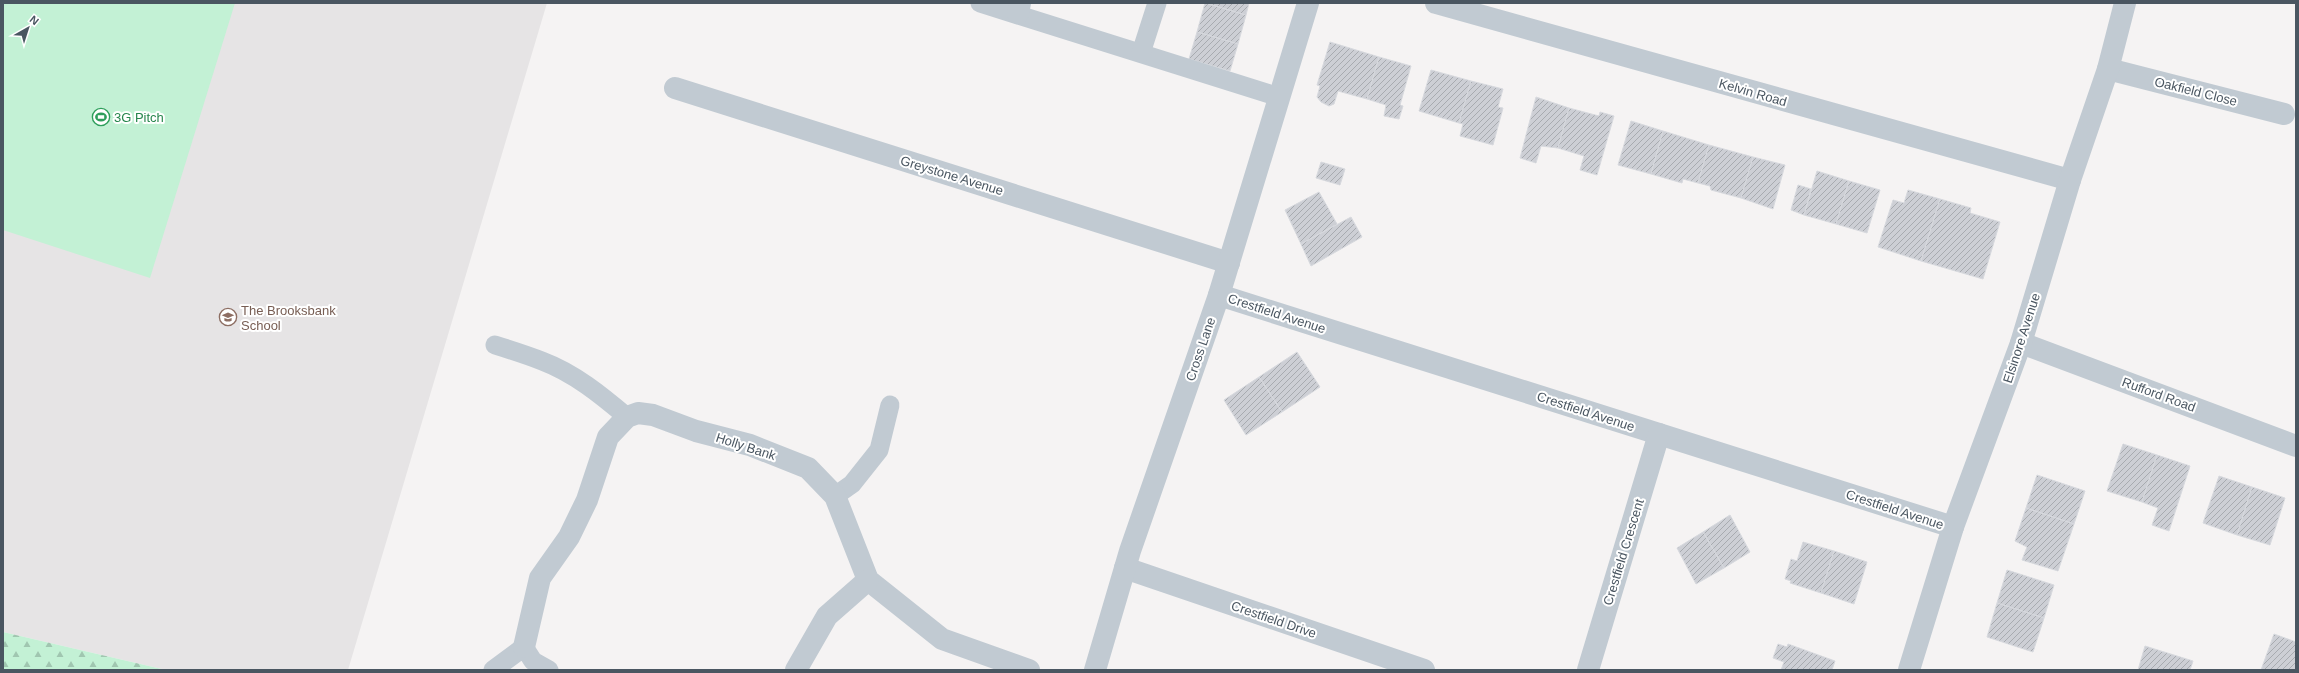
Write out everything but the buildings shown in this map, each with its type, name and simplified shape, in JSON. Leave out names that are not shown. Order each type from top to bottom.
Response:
[{"type":"street","name":"Cross Lane","points":[[1095,670],[1125,568],[1219,295],[1308,3]]},
{"type":"street","name":"Kelvin Road","points":[[1436,3],[2070,180]]},
{"type":"street","name":"Elsinore Avenue","points":[[1909,670],[1953,528],[2022,343],[2070,180],[2108,69],[2125,3]]},
{"type":"street","name":"Oakfield Close","points":[[2108,69],[2284,114]]},
{"type":"street","name":"Greystone Avenue","points":[[675,88],[1229,263]]},
{"type":"street","name":"Crestfield Avenue","points":[[1219,295],[1953,528]]},
{"type":"street","name":"Rufford Road","points":[[2022,343],[2296,446]]},
{"type":"street","name":"Holly Bank","points":[[627,417],[638,413],[653,415],[696,431],[750,445],[808,468],[835,496],[868,580],[942,639],[1029,670]]},
{"type":"street","points":[[524,648],[540,578],[569,537],[587,500],[608,437],[627,417]]},
{"type":"street","name":"Crestfield Crescent","points":[[1588,670],[1659,434]]},
{"type":"street","name":"Crestfield Drive","points":[[1125,568],[1424,670]]},
{"type":"street","points":[[796,670],[827,616],[868,580]]},
{"type":"lane","points":[[980,3],[1019,8],[1142,53],[1280,97]]},
{"type":"lane","points":[[1142,53],[1157,3]]},
{"type":"lane","points":[[495,345],[543,361],[571,374],[600,394],[627,417]]},
{"type":"lane","points":[[835,496],[852,484],[879,450],[890,405]]},
{"type":"lane","points":[[493,670],[524,648],[533,661],[549,670]]},
{"type":"shaded area","name":"The Brooksbank School","points":[[3,3],[547,3],[348,670],[166,670],[3,632]]},
{"type":"green space","name":"3G Pitch","points":[[3,3],[235,3],[150,278],[3,230]]},
{"type":"green space","points":[[3,632],[166,670],[3,670]]},
{"type":"place","name":"3G Pitch","points":[[101,117]]},
{"type":"place","name":"The Brooksbank School","points":[[228,317]]}]
